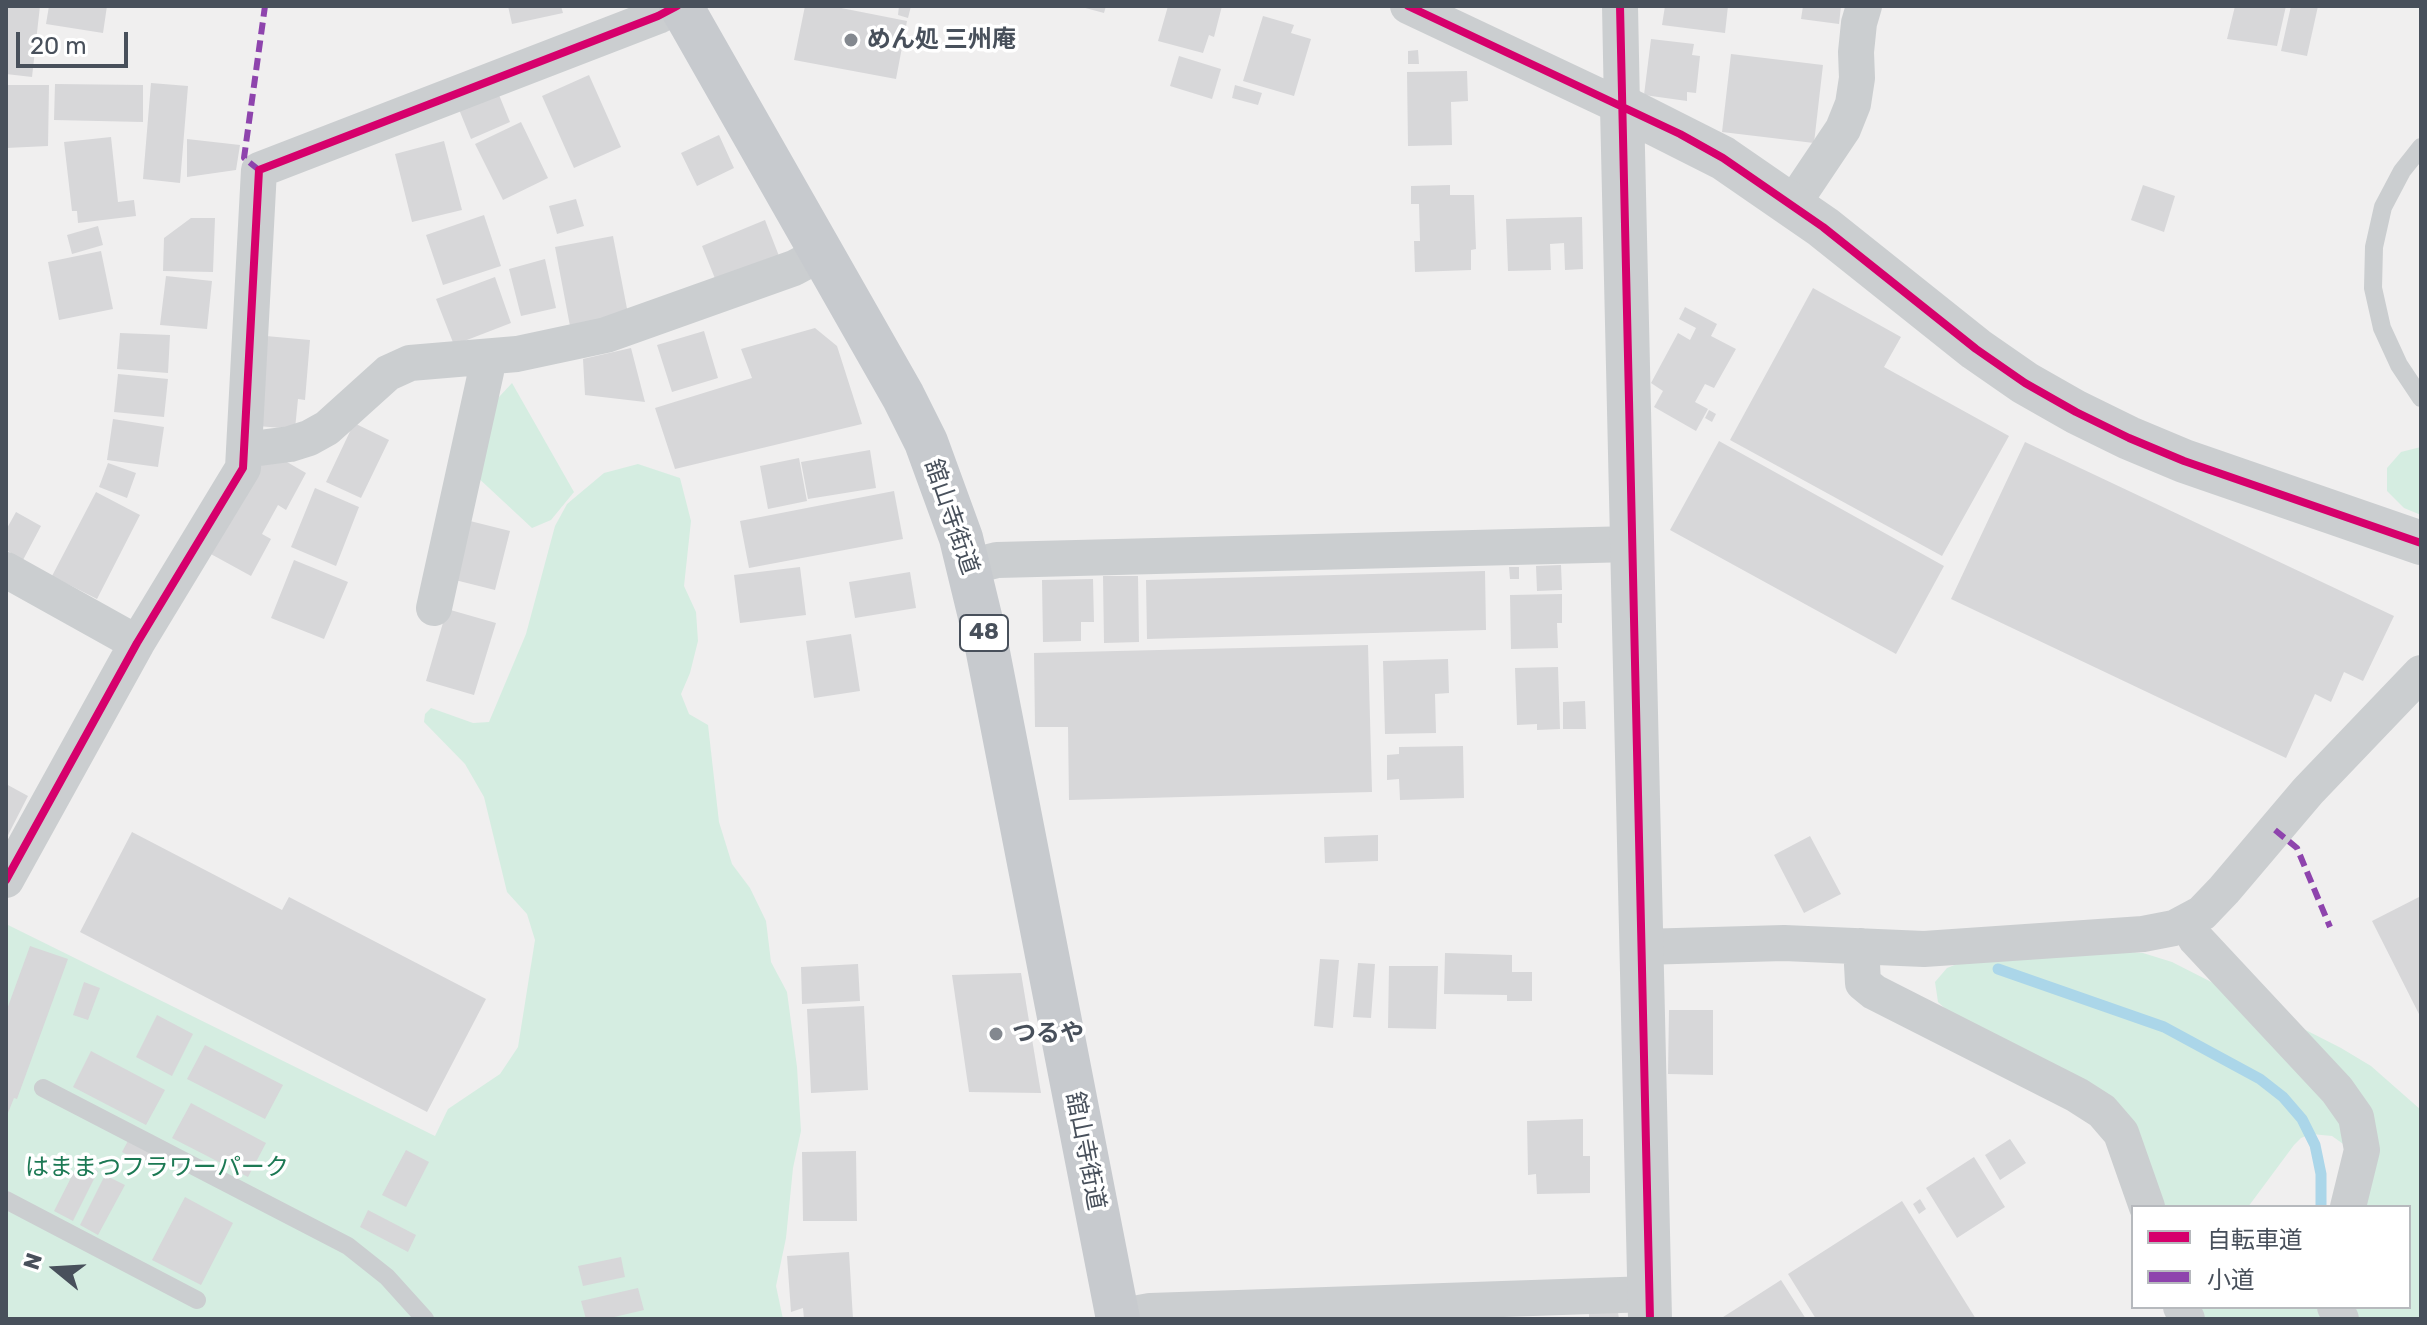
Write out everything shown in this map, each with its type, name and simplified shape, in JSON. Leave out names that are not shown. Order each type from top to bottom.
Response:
[{"type":"main road","name":"舘山寺街道","points":[[679,6],[903,396],[926,442],[949,502],[969,567],[1118,1318]]},
{"type":"street","points":[[6,880],[137,643],[243,468],[259,170],[679,6]]},
{"type":"street","points":[[1408,6],[1702,146],[1792,205],[1976,349],[2025,383],[2076,412],[2184,461],[2421,543]]},
{"type":"street","points":[[1118,1318],[1150,1311],[1650,1306],[1620,6]]},
{"type":"street","points":[[1792,205],[1843,129],[1853,104],[1857,78],[1857,38],[1864,6]]},
{"type":"street","points":[[244,450],[309,438],[327,428],[388,373],[410,363],[484,358],[562,346],[650,321],[794,268],[822,253]]},
{"type":"street","points":[[434,608],[486,372],[484,358]]},
{"type":"street","points":[[969,567],[997,560],[1632,544]]},
{"type":"street","points":[[6,570],[137,643]]},
{"type":"street","points":[[1641,947],[1784,943],[1924,949],[2127,936],[2174,928],[2202,913],[2308,791],[2421,673]]},
{"type":"street","points":[[2186,922],[2196,939],[2337,1090],[2356,1117],[2362,1150],[2348,1205]]},
{"type":"street","points":[[1861,946],[1863,983],[1874,992],[2077,1095],[2102,1111],[2121,1133],[2146,1205]]},
{"type":"lane","points":[[2421,147],[2402,171],[2383,207],[2374,247],[2373,288],[2382,328],[2399,365],[2421,398]]},
{"type":"lane","points":[[43,1088],[348,1246],[387,1277],[425,1319]]},
{"type":"lane","points":[[6,1200],[197,1300]]},
{"type":"green space","points":[[512,383],[574,492],[551,520],[532,528],[474,474],[486,411]]},
{"type":"green space","points":[[2421,447],[2421,515],[2404,508],[2387,491],[2387,468],[2401,452]]},
{"type":"green space","name":"はままつフラワーパーク","points":[[638,464],[680,478],[691,521],[684,586],[696,612],[698,641],[681,694],[689,714],[708,725],[719,822],[732,864],[750,888],[766,921],[771,962],[787,992],[797,1067],[801,1131],[776,1286],[783,1319],[6,1319],[6,924],[435,1136],[448,1109],[500,1074],[518,1047],[535,940],[527,914],[507,892],[484,797],[465,764],[424,722],[425,714],[431,708],[473,723],[489,722],[526,634],[555,526],[567,504],[604,473]]},
{"type":"green space","points":[[2114,951],[2143,953],[2172,962],[2371,1066],[2421,1110],[2421,1319],[2204,1319],[2198,1309],[2411,1309],[2411,1205],[2334,1205],[2346,1146],[2332,1136],[2311,1134],[2294,1145],[2249,1205],[2161,1205],[2145,1155],[1954,1017],[1938,1002],[1935,982],[1947,968],[1965,961]]},
{"type":"building","points":[[6,6],[40,6],[32,77],[6,74]]},
{"type":"building","points":[[49,6],[107,6],[103,33],[46,24]]},
{"type":"building","points":[[508,6],[561,6],[563,13],[512,24]]},
{"type":"building","name":"めん処 三州庵","points":[[805,6],[831,6],[907,21],[896,79],[794,60]]},
{"type":"building","points":[[899,6],[911,6],[908,18],[898,15]]},
{"type":"building","points":[[1078,6],[1106,6],[1104,13]]},
{"type":"building","points":[[1168,6],[1222,6],[1214,37],[1209,35],[1203,53],[1158,41]]},
{"type":"building","points":[[1665,6],[1728,6],[1725,33],[1662,25]]},
{"type":"building","points":[[1803,6],[1841,6],[1839,24],[1801,19]]},
{"type":"building","points":[[2235,6],[2286,6],[2277,46],[2227,39]]},
{"type":"building","points":[[2291,6],[2318,6],[2307,56],[2281,51]]},
{"type":"building","points":[[1263,16],[1294,25],[1291,33],[1311,39],[1294,96],[1243,81]]},
{"type":"building","points":[[1651,39],[1694,44],[1692,55],[1700,56],[1696,93],[1687,92],[1687,101],[1644,95]]},
{"type":"building","points":[[1418,50],[1419,64],[1408,64],[1408,51]]},
{"type":"building","points":[[1731,54],[1823,65],[1814,143],[1722,132]]},
{"type":"building","points":[[1179,56],[1221,69],[1212,99],[1170,86]]},
{"type":"building","points":[[1467,71],[1468,101],[1451,102],[1452,145],[1408,146],[1407,72]]},
{"type":"building","points":[[589,75],[621,147],[574,168],[542,96]]},
{"type":"building","points":[[151,83],[188,86],[180,183],[143,179]]},
{"type":"building","points":[[55,84],[143,85],[143,122],[54,120]]},
{"type":"building","points":[[6,85],[49,85],[48,146],[6,148]]},
{"type":"building","points":[[1235,85],[1262,93],[1258,105],[1232,98]]},
{"type":"building","points":[[497,90],[510,122],[471,139],[458,107]]},
{"type":"building","points":[[521,122],[548,178],[503,200],[475,144]]},
{"type":"building","points":[[719,135],[734,168],[697,186],[681,153]]},
{"type":"building","points":[[111,137],[118,202],[134,200],[136,216],[78,223],[77,211],[72,211],[64,142]]},
{"type":"building","points":[[187,139],[240,145],[236,170],[187,177]]},
{"type":"building","points":[[444,141],[462,210],[412,222],[395,154]]},
{"type":"building","points":[[1450,185],[1450,195],[1474,195],[1476,249],[1471,250],[1471,270],[1415,272],[1414,241],[1420,241],[1419,204],[1411,204],[1411,186]]},
{"type":"building","points":[[2143,185],[2175,196],[2164,232],[2131,220]]},
{"type":"building","points":[[576,199],[584,226],[557,234],[549,206]]},
{"type":"building","points":[[484,215],[501,266],[443,285],[426,235]]},
{"type":"building","points":[[1582,217],[1583,269],[1565,270],[1564,243],[1550,244],[1551,270],[1508,271],[1506,219]]},
{"type":"building","points":[[191,218],[215,218],[213,272],[163,271],[164,238]]},
{"type":"building","points":[[765,220],[779,256],[716,281],[702,246]]},
{"type":"building","points":[[98,226],[103,245],[72,254],[67,235]]},
{"type":"building","points":[[613,236],[628,314],[570,326],[555,247]]},
{"type":"building","points":[[101,251],[113,309],[59,320],[48,262]]},
{"type":"building","points":[[545,259],[556,308],[521,316],[509,269]]},
{"type":"building","points":[[166,276],[212,281],[207,329],[160,325]]},
{"type":"building","points":[[495,277],[511,323],[454,345],[436,299]]},
{"type":"building","points":[[1813,288],[1901,337],[1884,367],[2009,436],[1942,556],[1730,440]]},
{"type":"building","points":[[1685,307],[1717,324],[1711,336],[1736,349],[1714,388],[1705,384],[1695,402],[1708,409],[1696,431],[1654,407],[1663,391],[1651,383],[1678,333],[1690,340],[1696,328],[1679,319]]},
{"type":"building","points":[[815,328],[837,346],[862,424],[675,469],[655,408],[752,378],[741,349]]},
{"type":"building","points":[[704,331],[718,378],[672,392],[657,345]]},
{"type":"building","points":[[120,333],[170,335],[168,373],[117,369]]},
{"type":"building","points":[[266,336],[310,340],[305,400],[298,399],[295,429],[257,426]]},
{"type":"building","points":[[631,348],[645,402],[585,395],[583,359]]},
{"type":"building","points":[[118,374],[168,379],[164,417],[114,412]]},
{"type":"building","points":[[1709,410],[1716,414],[1712,422],[1705,418]]},
{"type":"building","points":[[113,419],[164,427],[158,467],[107,460]]},
{"type":"building","points":[[354,423],[389,440],[361,498],[326,482]]},
{"type":"building","points":[[1719,441],[1944,566],[1896,654],[1670,530]]},
{"type":"building","points":[[2025,442],[2394,616],[2363,681],[2344,672],[2331,702],[2315,694],[2286,758],[1951,599]]},
{"type":"building","points":[[870,450],[876,488],[808,499],[801,462]]},
{"type":"building","points":[[280,458],[306,473],[286,510],[278,505],[262,534],[271,539],[251,576],[209,553],[257,462]]},
{"type":"building","points":[[799,458],[807,501],[768,509],[760,466]]},
{"type":"building","points":[[108,463],[136,473],[127,498],[99,487]]},
{"type":"building","points":[[315,488],[359,507],[336,566],[291,547]]},
{"type":"building","points":[[894,491],[903,539],[749,568],[740,521]]},
{"type":"building","points":[[96,492],[140,515],[97,599],[52,576]]},
{"type":"building","points":[[16,512],[41,526],[23,560],[6,550],[6,530]]},
{"type":"building","points":[[466,520],[510,531],[495,590],[451,579]]},
{"type":"building","points":[[294,560],[348,582],[324,639],[271,618]]},
{"type":"building","points":[[1561,565],[1562,590],[1537,591],[1536,566]]},
{"type":"building","points":[[800,567],[806,615],[740,623],[734,575]]},
{"type":"building","points":[[1509,567],[1519,567],[1519,579],[1510,579]]},
{"type":"building","points":[[1485,571],[1486,630],[1147,639],[1146,580]]},
{"type":"building","points":[[910,572],[916,608],[855,618],[849,582]]},
{"type":"building","points":[[1103,576],[1138,576],[1139,642],[1104,643]]},
{"type":"building","points":[[1093,579],[1094,622],[1081,622],[1081,641],[1043,642],[1042,580]]},
{"type":"building","points":[[1562,594],[1562,623],[1557,623],[1558,648],[1511,649],[1510,595]]},
{"type":"building","points":[[447,609],[496,623],[474,695],[426,681]]},
{"type":"building","points":[[851,634],[860,691],[814,698],[806,641]]},
{"type":"building","points":[[1368,645],[1372,792],[1069,800],[1068,727],[1035,727],[1034,653]]},
{"type":"building","points":[[1448,659],[1449,693],[1435,694],[1436,733],[1385,734],[1383,661]]},
{"type":"building","points":[[1558,667],[1560,729],[1537,730],[1537,724],[1517,725],[1515,668]]},
{"type":"building","points":[[1585,701],[1586,729],[1563,729],[1563,702]]},
{"type":"building","points":[[1463,746],[1464,798],[1400,800],[1399,779],[1387,780],[1387,755],[1399,754],[1399,747]]},
{"type":"building","points":[[6,784],[28,796],[6,839]]},
{"type":"building","points":[[132,832],[282,910],[289,897],[486,999],[427,1112],[80,932]]},
{"type":"building","points":[[1378,835],[1378,861],[1325,863],[1324,837]]},
{"type":"building","points":[[1810,836],[1841,894],[1804,913],[1774,855]]},
{"type":"building","points":[[2421,896],[2421,1018],[2372,921]]},
{"type":"building","points":[[30,946],[68,959],[17,1099],[14,1098],[6,1118],[6,1012]]},
{"type":"building","points":[[1445,953],[1512,955],[1512,972],[1532,972],[1532,1001],[1507,1001],[1507,995],[1444,994]]},
{"type":"building","points":[[1320,959],[1339,960],[1333,1028],[1314,1026]]},
{"type":"building","points":[[1358,963],[1375,964],[1371,1018],[1353,1017]]},
{"type":"building","points":[[858,964],[860,1001],[802,1004],[801,967]]},
{"type":"building","points":[[1389,966],[1438,966],[1436,1029],[1388,1028]]},
{"type":"building","name":"つるや","points":[[1021,973],[1041,1093],[969,1092],[952,975]]},
{"type":"building","points":[[84,982],[100,988],[88,1020],[73,1015]]},
{"type":"building","points":[[864,1006],[868,1090],[811,1093],[807,1009]]},
{"type":"building","points":[[1669,1010],[1713,1010],[1713,1075],[1668,1074]]},
{"type":"building","points":[[157,1015],[193,1034],[172,1076],[136,1057]]},
{"type":"building","points":[[205,1045],[283,1085],[265,1119],[187,1079]]},
{"type":"building","points":[[91,1051],[165,1090],[146,1125],[73,1087]]},
{"type":"building","points":[[191,1103],[266,1143],[248,1177],[172,1138]]},
{"type":"building","points":[[1583,1119],[1583,1156],[1590,1156],[1590,1193],[1537,1194],[1536,1174],[1528,1175],[1527,1121]]},
{"type":"building","points":[[129,1139],[156,1154],[150,1167],[122,1152]]},
{"type":"building","points":[[2010,1139],[2026,1163],[2000,1180],[1985,1155]]},
{"type":"building","points":[[406,1150],[429,1162],[406,1207],[382,1195]]},
{"type":"building","points":[[856,1151],[857,1221],[803,1221],[802,1152]]},
{"type":"building","points":[[1974,1157],[2005,1207],[1957,1238],[1926,1188]]},
{"type":"building","points":[[79,1162],[98,1171],[73,1221],[54,1211]]},
{"type":"building","points":[[105,1175],[125,1185],[98,1235],[80,1225]]},
{"type":"building","points":[[185,1197],[233,1223],[201,1285],[152,1260]]},
{"type":"building","points":[[1920,1199],[1926,1209],[1919,1214],[1913,1204]]},
{"type":"building","points":[[1902,1201],[1976,1319],[1816,1319],[1788,1274]]},
{"type":"building","points":[[368,1210],[416,1235],[408,1252],[360,1227]]},
{"type":"building","points":[[849,1252],[853,1319],[804,1319],[803,1308],[791,1312],[787,1256]]},
{"type":"building","points":[[621,1257],[625,1277],[583,1286],[578,1266]]},
{"type":"building","points":[[1781,1280],[1806,1319],[1720,1319]]},
{"type":"building","points":[[638,1288],[644,1310],[606,1319],[586,1319],[581,1301]]},
{"type":"building","points":[[1618,1312],[1619,1319],[1589,1319],[1589,1313]]},
{"type":"waterway","points":[[1998,969],[2164,1027],[2260,1079],[2283,1097],[2302,1119],[2315,1145],[2321,1174],[2321,1205]]},
{"type":"marked path","points":[[259,170],[244,158],[265,6]]},
{"type":"marked path","points":[[2275,830],[2297,848],[2330,927]]},
{"type":"cycle path","points":[[6,880],[137,643],[243,468],[259,170],[677,6]]},
{"type":"cycle path","points":[[1408,6],[1680,134],[1723,158],[1823,227],[1976,349],[2025,383],[2076,412],[2184,461],[2421,543]]},
{"type":"cycle path","points":[[1620,6],[1650,1319]]},
{"type":"place","name":"めん処 三州庵","points":[[851,40]]},
{"type":"place","name":"つるや","points":[[996,1034]]}]
